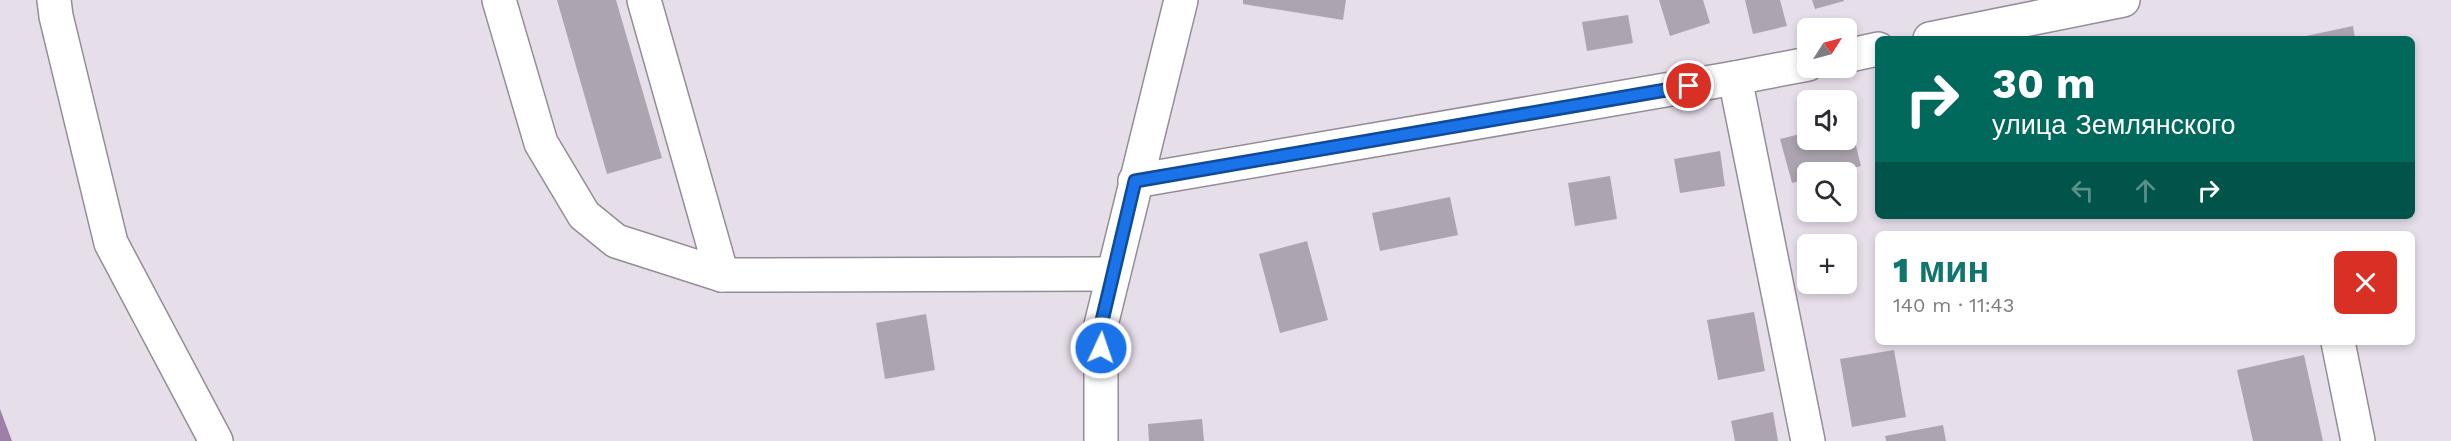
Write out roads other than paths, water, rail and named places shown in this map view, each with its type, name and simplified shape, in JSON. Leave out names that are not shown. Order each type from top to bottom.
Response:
[{"type":"street","points":[[54,0],[111,243],[216,441]]},
{"type":"street","points":[[498,0],[541,143],[584,215],[616,241],[722,275],[1113,274]]},
{"type":"street","points":[[644,0],[722,275]]},
{"type":"street","points":[[1101,441],[1101,325],[1181,0]]},
{"type":"street","points":[[1945,36],[2123,0]]},
{"type":"street","points":[[1857,54],[1875,51]]},
{"type":"street","points":[[1135,181],[1797,66]]},
{"type":"street","points":[[1735,78],[1808,441]]},
{"type":"street","points":[[2339,345],[2358,441]]}]
